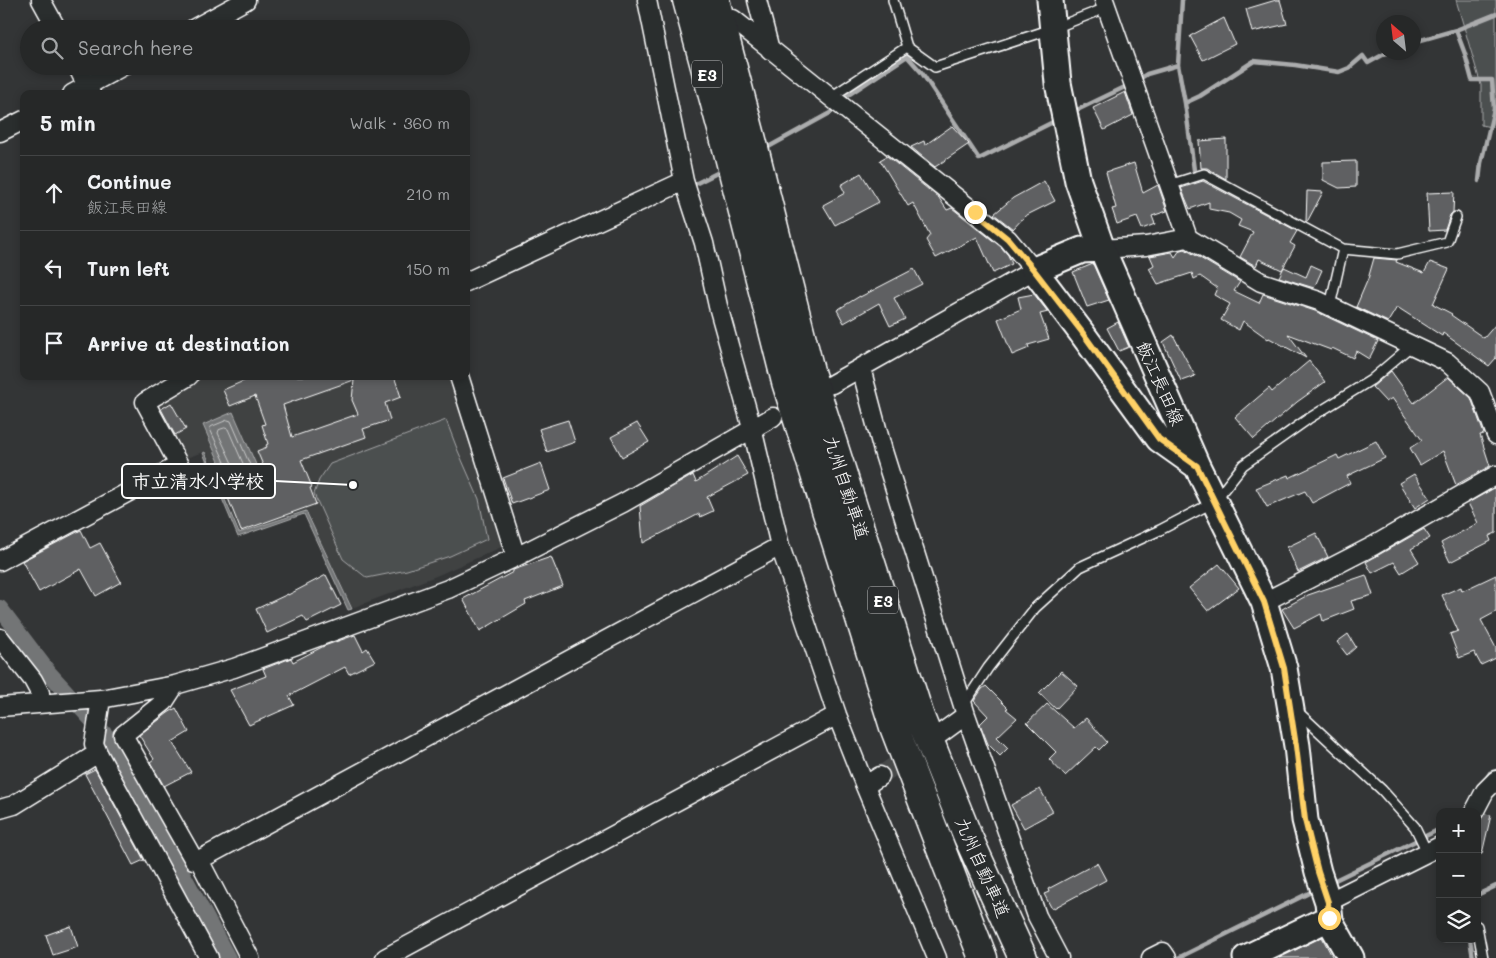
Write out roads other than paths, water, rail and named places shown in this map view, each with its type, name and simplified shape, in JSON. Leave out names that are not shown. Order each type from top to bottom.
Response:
[{"type":"highway","name":"九州自動車道","points":[[687,0],[739,144],[774,230],[811,375],[914,698],[968,837],[1023,958]]},
{"type":"highway","name":"九州自動車道","points":[[724,9],[747,234],[786,382],[894,728],[983,958]]},
{"type":"highway","points":[[968,837],[1036,958]]},
{"type":"main road","name":"飯江長田線","points":[[1050,0],[1058,83],[1078,181],[1102,248],[1197,466],[1264,602],[1284,668],[1305,820],[1330,921],[1352,958]]},
{"type":"main road","points":[[1102,248],[1082,250],[1034,270],[1082,332],[1159,439],[1197,466]]},
{"type":"main road","points":[[1246,958],[1328,910]]},
{"type":"street","points":[[41,0],[52,20]]},
{"type":"street","points":[[209,20],[246,0]]},
{"type":"street","points":[[647,0],[684,182],[704,243],[718,306],[752,428],[780,546],[837,715],[937,958]]},
{"type":"street","points":[[756,0],[770,50]]},
{"type":"street","points":[[1110,3],[1169,186],[1188,238],[1261,282],[1330,306],[1447,362],[1480,392],[1496,435]]},
{"type":"street","points":[[724,9],[770,50],[831,96],[1008,239],[1034,270],[832,384]]},
{"type":"street","points":[[79,75],[83,90]]},
{"type":"street","points":[[85,90],[109,75]]},
{"type":"street","points":[[0,132],[20,122]]},
{"type":"street","points":[[470,280],[684,182]]},
{"type":"street","points":[[1102,248],[1146,246],[1188,238]]},
{"type":"street","points":[[861,368],[883,451],[964,711],[1037,916],[1059,958]]},
{"type":"street","points":[[0,561],[179,465],[145,402],[182,380]]},
{"type":"street","points":[[460,380],[516,557]]},
{"type":"street","points":[[0,707],[100,705],[234,668],[448,589],[622,503],[773,417]]},
{"type":"street","points":[[1264,602],[1373,546],[1496,476]]},
{"type":"street","points":[[175,685],[164,702],[123,735],[194,860],[199,860],[780,546]]},
{"type":"street","points":[[0,638],[33,680],[40,693]]},
{"type":"street","points":[[100,705],[94,744],[208,958]]},
{"type":"street","points":[[940,734],[964,711]]},
{"type":"street","points":[[385,958],[837,715]]},
{"type":"street","points":[[0,809],[14,805],[98,753]]},
{"type":"street","points":[[865,786],[880,776]]},
{"type":"street","points":[[1476,808],[1485,791],[1496,780]]},
{"type":"street","points":[[1328,910],[1433,849]]},
{"type":"street","points":[[199,860],[250,958]]},
{"type":"street","points":[[1151,958],[1163,952],[1167,958]]},
{"type":"lane","points":[[893,0],[908,47],[935,67],[1052,29],[1110,3]]},
{"type":"lane","points":[[831,96],[908,47]]},
{"type":"lane","points":[[1169,186],[1204,174],[1343,249],[1398,254],[1447,242],[1456,217]]},
{"type":"lane","points":[[1330,306],[1343,249]]},
{"type":"lane","points":[[964,711],[988,668],[1034,608],[1080,567],[1160,530],[1214,502],[1243,465],[1308,418],[1371,380],[1412,345]]},
{"type":"lane","points":[[1290,704],[1382,790],[1433,849]]},
{"type":"lane","points":[[1480,943],[1483,958]]},
{"type":"water","points":[[233,412],[261,476],[231,489],[203,425]]},
{"type":"water","points":[[205,452],[239,533],[306,511],[352,609],[348,610],[304,514],[238,537],[203,453]]},
{"type":"waterway","points":[[1136,81],[1147,74],[1178,65],[1182,0]]},
{"type":"waterway","points":[[1421,40],[1456,30],[1496,14]]},
{"type":"waterway","points":[[1456,30],[1472,80],[1492,80],[1494,109],[1481,163],[1479,181]]},
{"type":"waterway","points":[[842,101],[848,95],[907,56],[922,73],[979,159],[1057,120]]},
{"type":"waterway","points":[[1178,65],[1185,103],[1200,96],[1254,61],[1339,72],[1349,68],[1363,56],[1368,63],[1376,59]]},
{"type":"waterway","points":[[1073,112],[1129,85]]},
{"type":"waterway","points":[[1185,103],[1194,170]]},
{"type":"waterway","points":[[763,150],[830,113],[836,107]]},
{"type":"waterway","points":[[689,187],[723,170]]},
{"type":"waterway","points":[[0,608],[50,674],[111,741],[228,958]]},
{"type":"waterway","points":[[1485,781],[1490,773],[1496,771]]},
{"type":"waterway","points":[[1329,883],[1436,831]]},
{"type":"waterway","points":[[1481,893],[1496,886]]},
{"type":"waterway","points":[[1178,958],[1315,890]]},
{"type":"waterway","points":[[1471,943],[1473,958]]},
{"type":"tunnel","points":[[880,776],[913,753]]},
{"type":"place","name":"市立清水小学校","points":[[353,485]]}]
